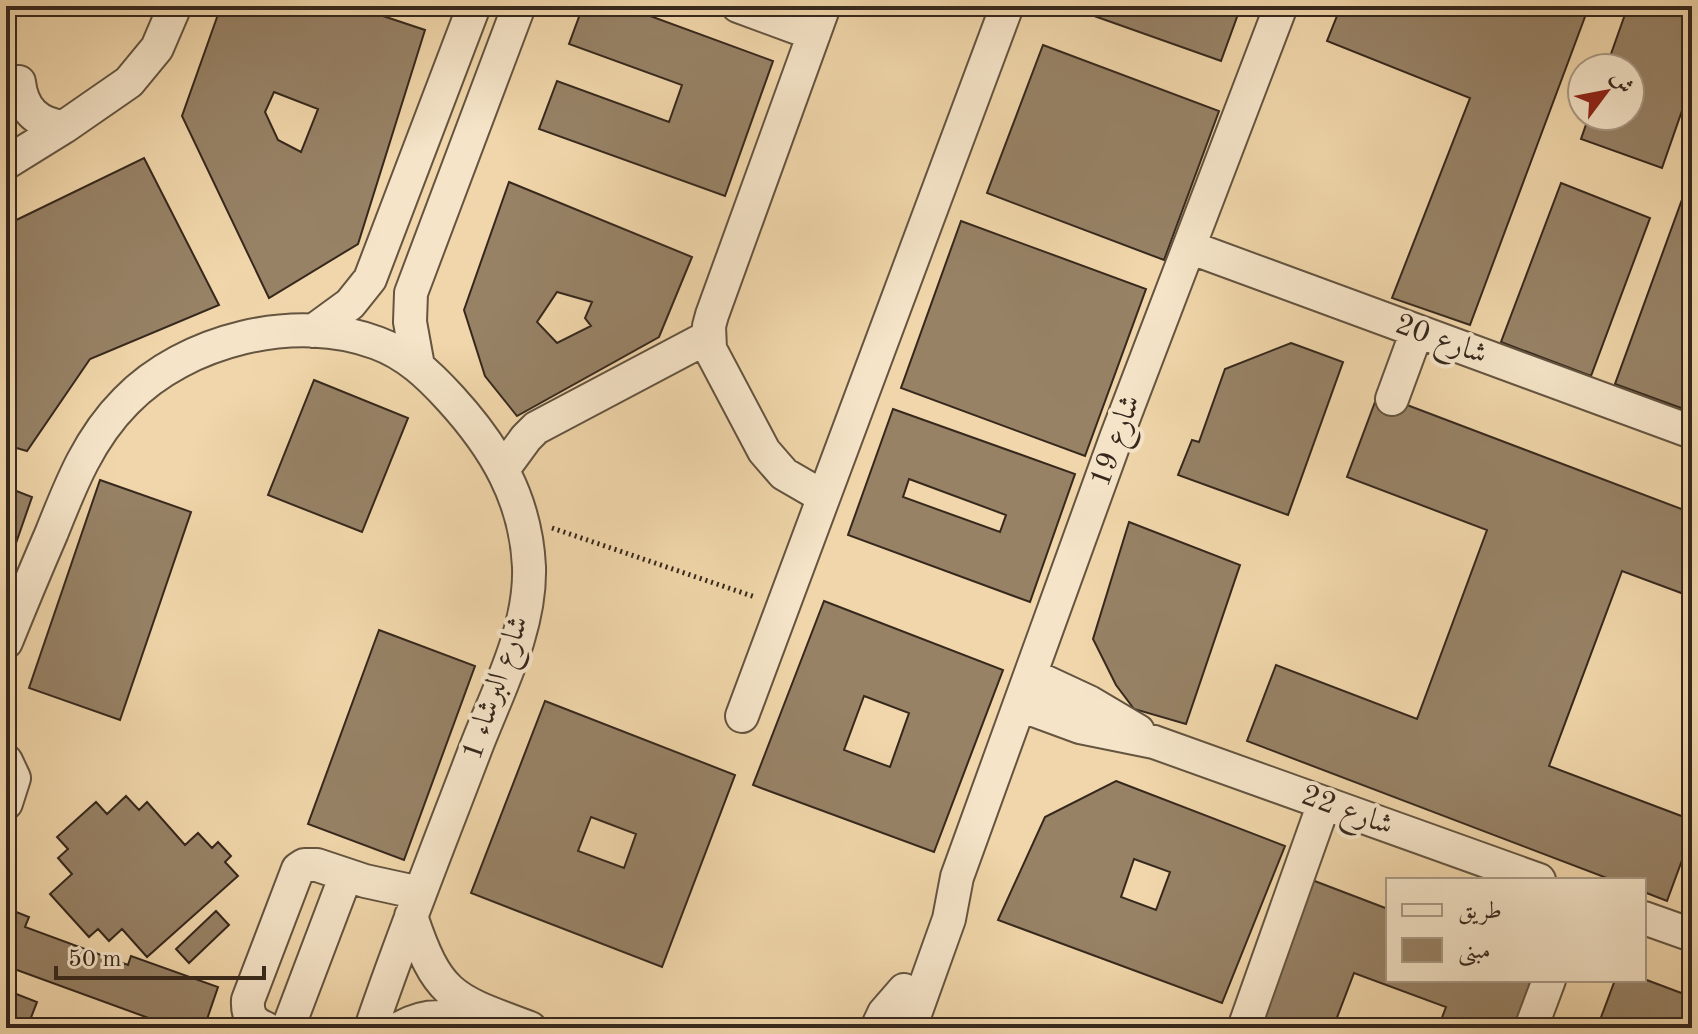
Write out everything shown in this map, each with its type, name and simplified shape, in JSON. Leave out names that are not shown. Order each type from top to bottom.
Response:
[{"type":"street","points":[[6,163],[129,82],[144,66],[162,38],[175,6]]},
{"type":"street","points":[[313,331],[350,304],[370,279],[474,6]]},
{"type":"street","points":[[418,366],[410,322],[411,293],[519,6]]},
{"type":"street","points":[[738,6],[819,20],[712,315],[708,337],[714,359],[770,460],[784,474],[822,496]]},
{"type":"street","name":"شارع 19","points":[[910,1028],[949,919],[957,877],[1281,6]]},
{"type":"street","points":[[742,716],[1004,7]]},
{"type":"street","points":[[19,82],[25,105],[32,114],[42,122],[64,127]]},
{"type":"street","name":"شارع 20","points":[[1189,247],[1692,432]]},
{"type":"street","points":[[1392,399],[1417,331]]},
{"type":"street","name":"شارع البرشاء 1","points":[[6,642],[81,461],[102,428],[127,399],[156,375],[189,355],[225,342],[263,334],[335,332],[368,340],[418,366],[477,427],[504,468],[523,518],[529,571],[522,625],[371,1028]]},
{"type":"street","points":[[504,468],[536,428],[708,337]]},
{"type":"street","name":"شارع 22","points":[[1031,675],[1089,702],[1154,742]]},
{"type":"street","name":"شارع 22","points":[[1020,705],[1080,727],[1154,742],[1533,878]]},
{"type":"street","points":[[6,761],[14,778],[6,803]]},
{"type":"street","points":[[1244,1028],[1324,803]]},
{"type":"street","points":[[265,1028],[252,1020],[248,1000],[294,874],[310,864],[346,875],[416,905],[428,964],[450,991],[470,1005],[530,1028]]},
{"type":"street","points":[[288,1028],[346,875]]},
{"type":"street","name":"شارع 19","points":[[889,1028],[935,913],[957,877]]},
{"type":"street","points":[[1646,918],[1689,925]]},
{"type":"street","points":[[1531,1028],[1548,982]]},
{"type":"street","points":[[877,1028],[884,1013],[904,990]]},
{"type":"street","points":[[400,1028],[413,1021],[436,1016],[456,1018],[482,1028]]},
{"type":"path","points":[[523,518],[782,606]]},
{"type":"building","points":[[221,6],[353,6],[425,30],[358,244],[269,298],[182,116]],"holes":[[[274,92],[318,109],[301,152],[278,140],[265,112]]]},
{"type":"building","points":[[583,6],[623,6],[773,61],[725,196],[539,129],[557,81],[669,122],[682,85],[569,44]]},
{"type":"building","points":[[1066,6],[1241,6],[1221,61]]},
{"type":"building","points":[[1341,6],[1589,6],[1572,52],[1566,52],[1566,68],[1470,325],[1392,298],[1470,98],[1327,41]]},
{"type":"building","points":[[1628,6],[1692,6],[1692,82],[1662,168],[1581,139],[1583,132],[1646,132],[1646,52],[1612,52]]},
{"type":"building","points":[[1043,45],[1219,111],[1164,260],[987,193]]},
{"type":"building","points":[[144,158],[219,305],[90,359],[27,451],[6,445],[6,225]]},
{"type":"building","points":[[1692,172],[1692,412],[1615,384]]},
{"type":"building","points":[[509,182],[692,257],[659,337],[517,416],[485,376],[464,310]],"holes":[[[557,292],[592,302],[585,318],[591,326],[557,343],[537,322]]]},
{"type":"building","points":[[1561,183],[1650,218],[1591,376],[1501,342]]},
{"type":"building","points":[[961,221],[1146,289],[1085,456],[901,388]]},
{"type":"building","points":[[1291,343],[1343,362],[1288,515],[1178,475],[1192,440],[1199,442],[1225,369]]},
{"type":"building","points":[[314,380],[408,418],[362,532],[268,495]]},
{"type":"building","points":[[1378,394],[1692,513],[1692,597],[1622,571],[1549,766],[1692,820],[1692,833],[1667,901],[1646,893],[1646,878],[1607,878],[1247,741],[1276,665],[1417,719],[1487,530],[1347,477]]},
{"type":"building","points":[[893,409],[1075,474],[1030,602],[848,535]],"holes":[[[909,479],[1006,515],[1000,532],[903,497]]]},
{"type":"building","points":[[100,480],[191,512],[120,720],[29,688]]},
{"type":"building","points":[[6,487],[32,497],[6,572]]},
{"type":"building","points":[[1129,522],[1240,565],[1186,724],[1134,709],[1116,685],[1093,639]]},
{"type":"building","points":[[824,601],[1003,670],[934,852],[753,785]],"holes":[[[864,696],[909,713],[890,767],[844,750]]]},
{"type":"building","points":[[379,630],[475,666],[404,860],[308,824]]},
{"type":"building","points":[[545,701],[735,775],[662,967],[471,893]],"holes":[[[591,817],[636,834],[624,868],[578,851]]]},
{"type":"building","points":[[1116,781],[1285,846],[1222,1003],[998,920],[1045,817]],"holes":[[[1134,859],[1170,872],[1156,910],[1121,897]]]},
{"type":"building","points":[[126,796],[139,810],[147,802],[185,845],[198,833],[212,848],[218,842],[231,856],[225,862],[238,876],[147,957],[122,929],[109,941],[98,929],[89,937],[50,894],[72,874],[58,858],[68,849],[57,837],[96,802],[107,814]]},
{"type":"building","points":[[1312,880],[1386,908],[1386,982],[1537,982],[1521,1028],[1438,1028],[1446,1007],[1354,973],[1333,1028],[1255,1028]]},
{"type":"building","points":[[6,908],[29,917],[25,927],[128,965],[131,956],[218,987],[204,1028],[176,1028],[6,966]]},
{"type":"building","points":[[216,911],[229,925],[189,963],[176,949]]},
{"type":"building","points":[[1646,980],[1692,997],[1692,1028],[1597,1028],[1614,982]]},
{"type":"building","points":[[6,990],[37,1002],[27,1028],[6,1028]]}]
